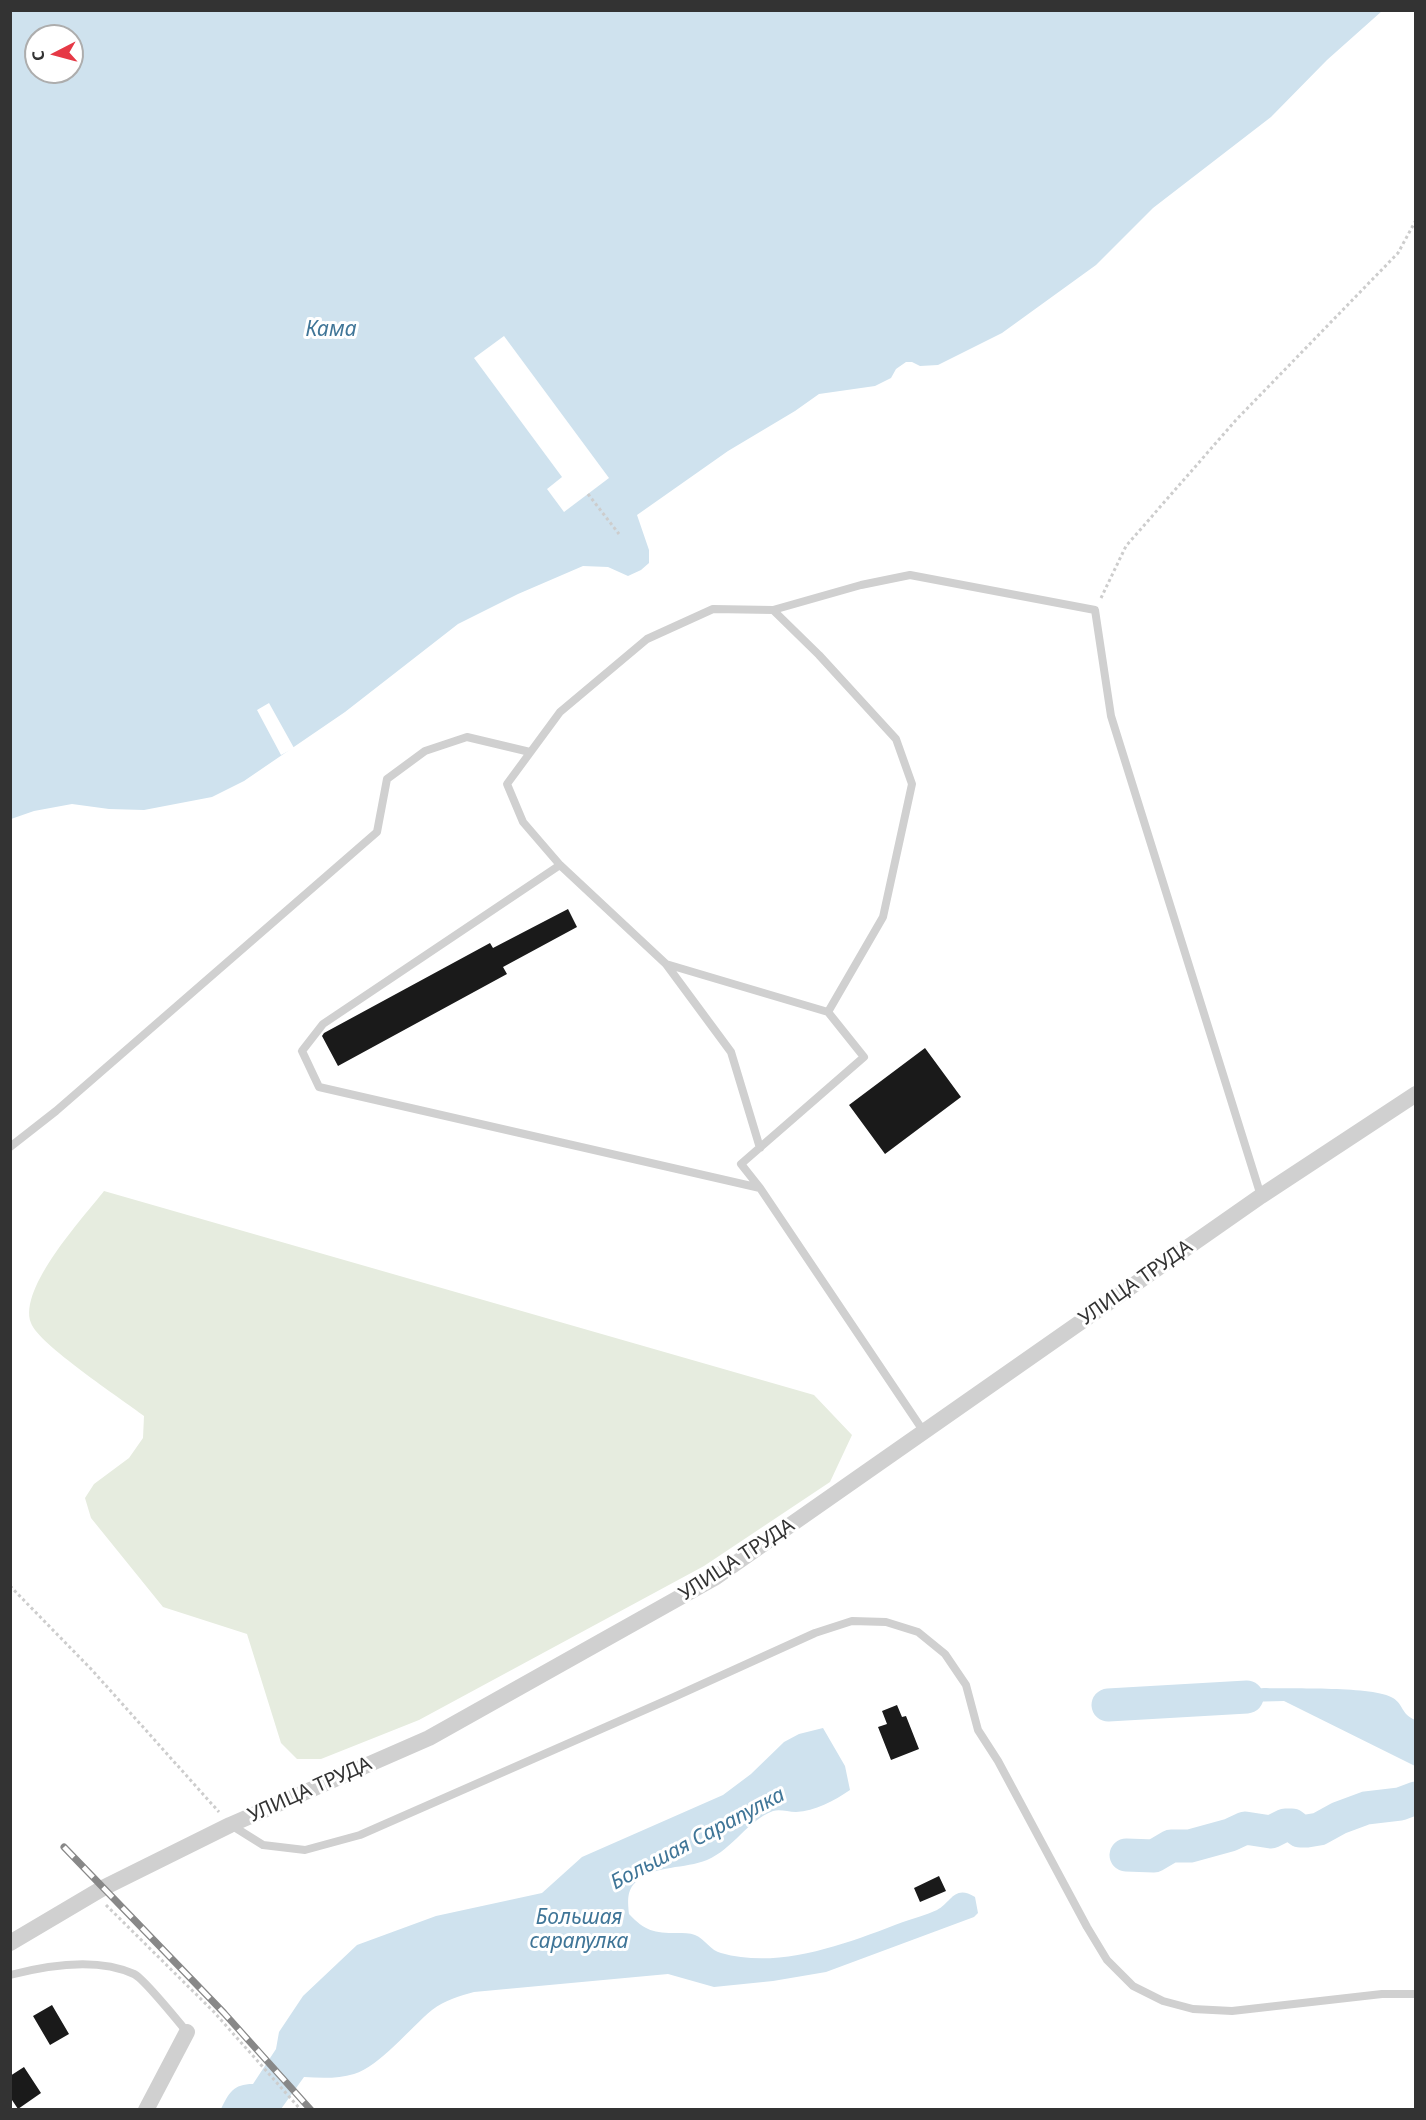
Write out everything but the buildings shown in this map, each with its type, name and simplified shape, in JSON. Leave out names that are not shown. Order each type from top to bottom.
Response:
[{"type":"street","name":"УЛИЦА ТРУДА","points":[[10,1943],[94,1894],[230,1825],[429,1738],[716,1577],[1261,1196],[1416,1094]]},
{"type":"street","points":[[146,2109],[187,2032]]},
{"type":"lane","points":[[760,1148],[731,1052],[666,964],[560,865],[523,822],[507,784],[560,712],[647,639],[713,609],[773,610],[861,585],[910,574],[1095,610],[1111,716],[1261,1196]]},
{"type":"lane","points":[[773,610],[819,655],[896,739],[912,784],[883,917],[828,1012]]},
{"type":"lane","points":[[10,1147],[56,1111],[377,832],[387,779],[425,751],[466,737],[530,752]]},
{"type":"lane","points":[[560,865],[323,1024],[302,1051],[319,1087],[760,1188]]},
{"type":"lane","points":[[666,964],[828,1012],[864,1058],[741,1164],[760,1188],[924,1432]]},
{"type":"lane","points":[[230,1825],[263,1845],[305,1850],[360,1835],[815,1633],[852,1621],[886,1622],[918,1632],[945,1654],[966,1685],[978,1730],[998,1761],[1087,1928],[1107,1960],[1133,1986],[1163,2001],[1193,2009],[1232,2011],[1382,1995],[1416,1995]]},
{"type":"lane","points":[[10,1975],[39,1968],[96,1964],[135,1974],[187,2032]]},
{"type":"path","points":[[1095,610],[1126,546],[1236,420],[1398,253],[1416,220]]},
{"type":"path","points":[[588,494],[619,534]]},
{"type":"path","points":[[10,1586],[92,1670],[230,1825]]},
{"type":"path","points":[[94,1894],[236,2036],[301,2109]]},
{"type":"shaded area","points":[[104,1191],[814,1395],[852,1435],[830,1482],[704,1566],[419,1720],[321,1759],[297,1759],[281,1743],[247,1634],[163,1607],[91,1518],[85,1498],[94,1484],[129,1458],[143,1438],[144,1416],[49,1344],[31,1323],[30,1308],[34,1291],[55,1254]]},
{"type":"water","name":"Кама","points":[[11,11],[1382,11],[1327,60],[1271,117],[1153,208],[1096,265],[1002,333],[938,365],[920,366],[906,362],[896,369],[891,378],[875,386],[819,394],[728,451],[637,515],[649,550],[649,563],[641,570],[628,576],[608,567],[583,566],[518,594],[458,624],[345,712],[244,781],[212,797],[144,810],[109,809],[72,804],[34,811],[11,819]]},
{"type":"water","points":[[1264,1688],[1351,1690],[1383,1694],[1393,1698],[1407,1715],[1415,1720],[1415,1766],[1284,1701],[1206,1703],[1201,1694]]},
{"type":"water","name":"Большая сарапулка","points":[[823,1728],[845,1766],[850,1790],[831,1802],[810,1810],[773,1811],[764,1815],[725,1849],[707,1860],[652,1872],[644,1876],[633,1885],[629,1892],[629,1914],[650,1930],[695,1935],[721,1953],[767,1958],[814,1952],[837,1946],[937,1910],[953,1896],[962,1893],[975,1897],[978,1913],[974,1917],[826,1972],[773,1981],[714,1987],[668,1974],[474,1992],[447,2001],[432,2010],[384,2055],[364,2070],[342,2077],[304,2077],[281,2109],[221,2109],[233,2090],[246,2084],[253,2084],[276,2049],[279,2032],[303,1996],[357,1945],[436,1916],[542,1893],[582,1857],[723,1795],[751,1774],[784,1742],[799,1734]]},
{"type":"water","points":[[1415,1791],[1415,1807],[1409,1810],[1376,1812],[1358,1804],[1369,1799],[1392,1801]]},
{"type":"pier","points":[[504,336],[609,478],[564,512],[547,489],[562,477],[474,358]]},
{"type":"pier","points":[[269,703],[294,748],[281,755],[257,710]]},
{"type":"waterway","name":"Большая Сарапулка","points":[[1108,1705],[1247,1697]]},
{"type":"waterway","name":"Большая Сарапулка","points":[[1126,1855],[1154,1856],[1171,1846],[1190,1846],[1230,1835],[1245,1828],[1271,1832],[1285,1825],[1292,1825],[1300,1831],[1319,1829],[1339,1818],[1366,1808],[1400,1804],[1416,1798]]},
{"type":"railway","points":[[64,1847],[224,2013],[311,2110]]}]
